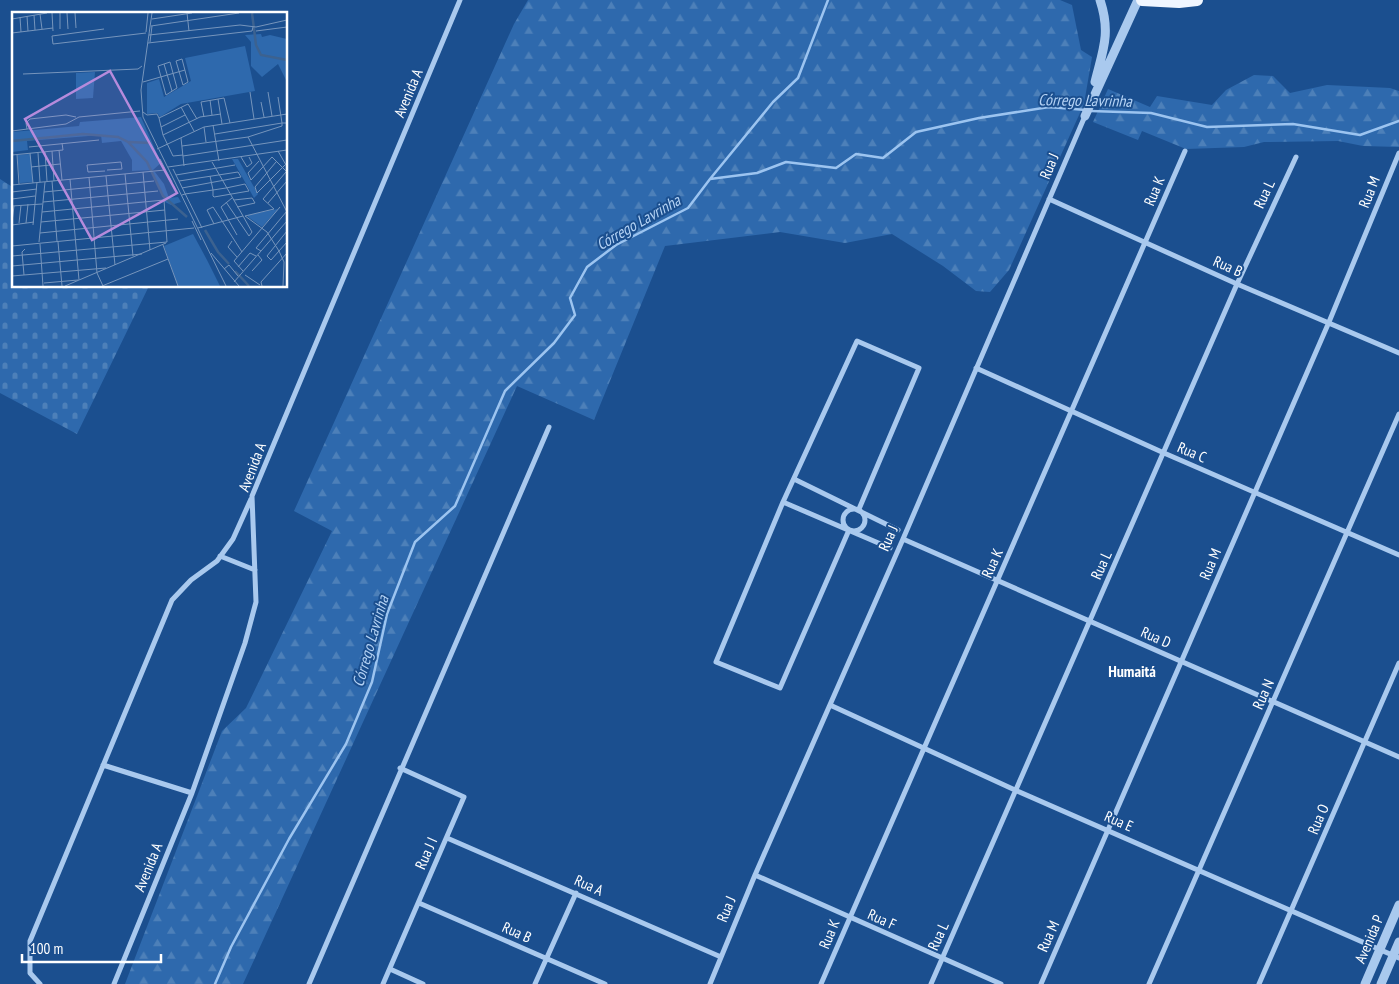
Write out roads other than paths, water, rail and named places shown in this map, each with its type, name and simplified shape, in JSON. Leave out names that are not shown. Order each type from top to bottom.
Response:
[{"type":"main road","points":[[1140,0],[1197,0]]},
{"type":"street","name":"Avenida A","points":[[114,984],[192,793],[245,643],[256,602],[252,496],[460,0]]},
{"type":"street","name":"Rua J","points":[[1091,102],[1106,35],[1106,19],[1100,0]]},
{"type":"street","name":"Rua J","points":[[710,984],[755,875],[903,539],[1091,102],[1140,0]]},
{"type":"street","name":"Rua K","points":[[821,984],[1185,151]]},
{"type":"street","name":"Rua M","points":[[1040,984],[1329,322],[1399,153]]},
{"type":"street","name":"Rua L","points":[[931,984],[1237,284],[1296,157]]},
{"type":"street","name":"Rua B","points":[[1049,199],[1237,284],[1399,353]]},
{"type":"street","points":[[849,530],[780,688],[716,662],[783,502],[857,341],[919,368],[858,509]]},
{"type":"street","name":"Rua C","points":[[976,368],[1071,412],[1347,534],[1399,555]]},
{"type":"street","name":"Rua N","points":[[1149,984],[1399,414]]},
{"type":"street","points":[[309,984],[400,768],[549,427]]},
{"type":"street","points":[[794,479],[898,530]]},
{"type":"street","points":[[40,984],[30,973],[30,941],[172,600],[191,580],[220,556],[233,539],[252,496]]},
{"type":"street","points":[[783,502],[890,548]]},
{"type":"street","points":[[851,509],[858,509],[865,517],[865,524],[856,531],[849,530],[844,525],[844,513],[851,509]]},
{"type":"street","name":"Rua D","points":[[903,539],[1399,757]]},
{"type":"street","points":[[220,556],[255,570]]},
{"type":"street","name":"Rua O","points":[[1259,984],[1399,663]]},
{"type":"street","name":"Rua E","points":[[830,705],[1015,790],[1396,957]]},
{"type":"street","points":[[103,765],[192,793]]},
{"type":"street","name":"Rua J I","points":[[383,984],[464,797],[400,768]]},
{"type":"street","name":"Rua A","points":[[447,838],[721,957]]},
{"type":"street","name":"Rua F","points":[[755,875],[1000,984]]},
{"type":"street","points":[[535,984],[576,893]]},
{"type":"street","name":"Rua B","points":[[418,903],[605,984]]},
{"type":"street","name":"Avenida P","points":[[1365,984],[1399,905]]},
{"type":"street","name":"Avenida P","points":[[1381,984],[1396,957],[1399,942]]},
{"type":"street","points":[[390,969],[423,984]]},
{"type":"waterway","points":[[710,179],[773,102],[798,78],[828,0]]},
{"type":"waterway","name":"Córrego Lavrinha","points":[[215,984],[231,947],[289,839],[346,744],[372,682],[387,614],[415,542],[455,506],[505,391],[554,343],[575,315],[570,298],[587,267],[616,245],[688,208],[710,179],[757,173],[786,162],[836,168],[856,154],[883,158],[916,132],[979,118],[1049,107],[1086,110]]},
{"type":"waterway","name":"Córrego Lavrinha","points":[[1091,111],[1151,113],[1207,127],[1293,124],[1360,135],[1399,121]]},
{"type":"district","name":"Humaitá","points":[[1132,671]]}]
